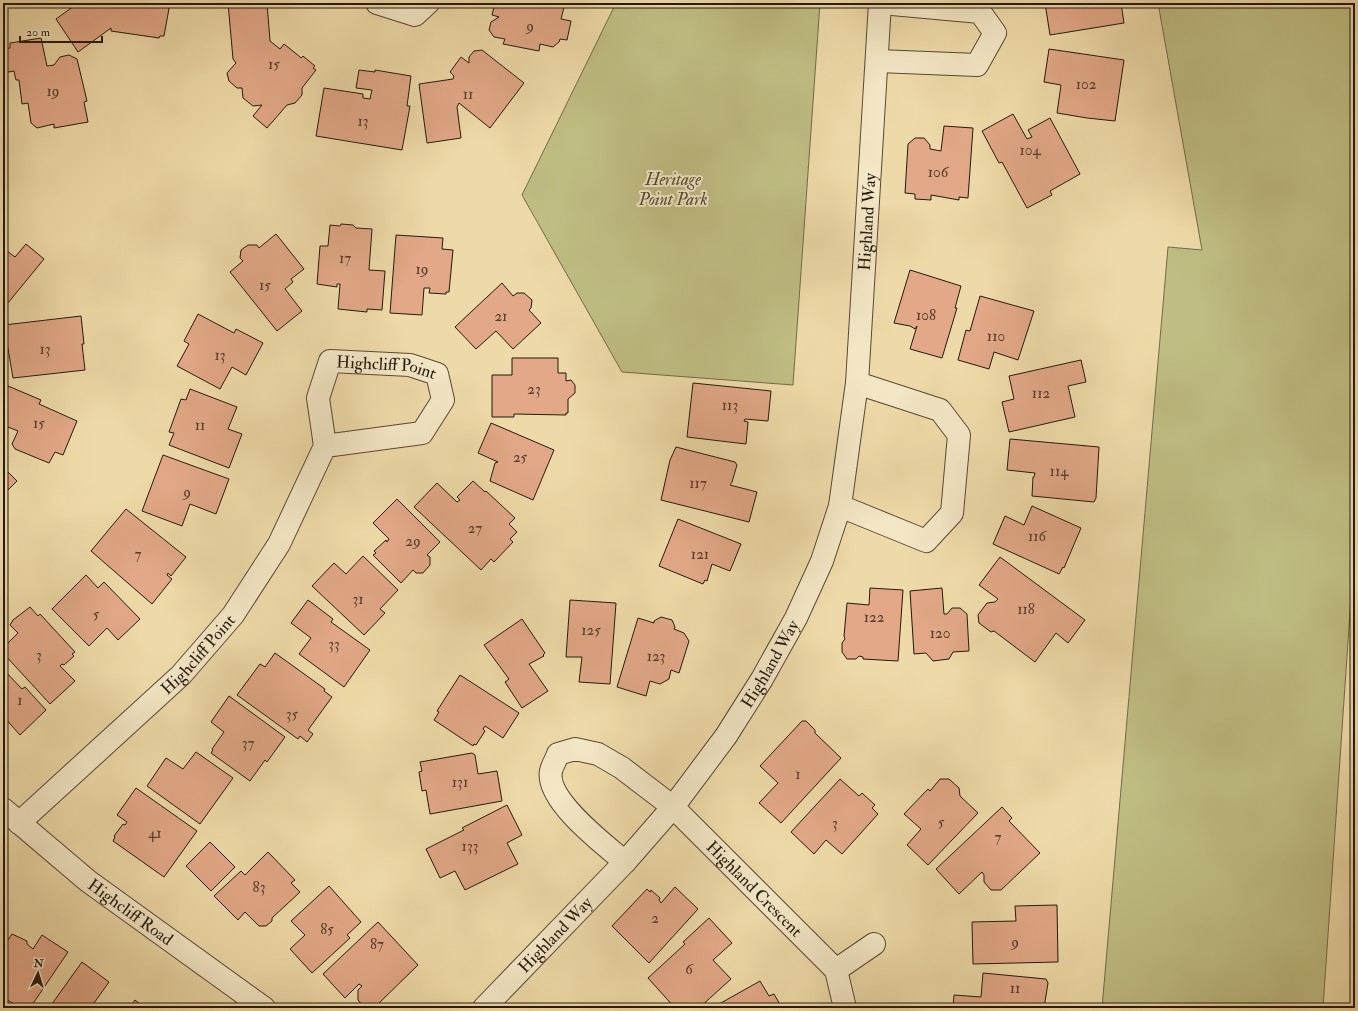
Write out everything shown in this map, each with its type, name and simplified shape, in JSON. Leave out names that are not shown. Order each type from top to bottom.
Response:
[{"type":"street","points":[[377,3],[415,15],[428,3]]},
{"type":"street","name":"Highland Way","points":[[484,1008],[625,862],[673,807],[726,736],[762,679],[792,625],[822,562],[840,506],[857,382],[878,61],[880,3],[980,12],[995,33],[978,65],[878,61]]},
{"type":"street","name":"Highcliff Point","points":[[11,816],[181,675],[233,615],[279,544],[325,446],[318,398],[330,361],[410,365],[437,374],[443,400],[422,433],[325,446]]},
{"type":"street","points":[[840,506],[926,541],[952,513],[959,435],[940,410],[857,382]]},
{"type":"street","points":[[625,862],[576,819],[556,796],[550,773],[558,754],[575,749],[598,754],[622,768],[673,807]]},
{"type":"street","name":"Highland Crescent","points":[[673,807],[836,970]]},
{"type":"street","name":"Highcliff Road","points":[[11,816],[88,881],[264,1008]]},
{"type":"street","points":[[845,1008],[836,970],[874,944]]},
{"type":"green space","name":"Heritage Point Park","points":[[616,3],[820,3],[793,385],[622,372],[522,195]]},
{"type":"green space","points":[[1158,3],[1355,3],[1355,539],[1323,1008],[1102,1008],[1168,247],[1202,250]]},
{"type":"building","points":[[78,3],[170,3],[164,36],[160,36],[159,38],[111,31],[111,28],[78,52],[56,19]]},
{"type":"building","points":[[228,3],[267,3],[270,41],[280,49],[284,44],[301,58],[303,56],[315,66],[313,68],[316,70],[302,88],[302,95],[295,103],[287,105],[267,128],[253,116],[262,105],[253,106],[243,98],[242,88],[237,88],[229,81],[227,73],[236,63],[233,59]]},
{"type":"building","points":[[495,3],[565,3],[561,19],[571,21],[567,40],[560,39],[559,42],[553,47],[540,44],[539,51],[503,44],[505,39],[494,37],[489,30],[491,22],[499,17],[492,15]]},
{"type":"building","points":[[1045,3],[1121,3],[1124,23],[1050,35]]},
{"type":"building","points":[[41,38],[47,66],[54,65],[60,57],[69,55],[77,59],[87,101],[84,102],[88,122],[54,128],[54,124],[37,128],[31,123],[28,103],[22,104],[19,80],[16,80],[14,71],[3,73],[3,49],[10,48],[10,43]]},
{"type":"building","points":[[1049,49],[1124,60],[1115,121],[1057,113],[1061,85],[1044,82]]},
{"type":"building","points":[[482,50],[524,83],[490,128],[459,103],[457,107],[461,138],[427,143],[419,84],[453,79],[454,76],[450,72],[461,57],[469,63],[469,57],[474,51]]},
{"type":"building","points":[[359,70],[375,72],[375,70],[411,76],[407,106],[410,106],[402,150],[316,136],[324,88],[363,94],[363,98],[370,99],[372,90],[356,88]]},
{"type":"building","points":[[1013,114],[1027,139],[1032,137],[1028,130],[1050,118],[1080,174],[1050,191],[1052,195],[1027,208],[1002,162],[999,163],[982,131]]},
{"type":"building","points":[[944,126],[973,128],[968,198],[959,197],[959,200],[931,195],[931,200],[915,199],[915,194],[905,193],[908,144],[915,138],[924,138],[930,145],[930,149],[941,151]]},
{"type":"building","points":[[341,224],[353,225],[356,228],[372,229],[369,270],[385,271],[382,310],[367,309],[367,312],[338,309],[340,284],[337,284],[337,287],[317,284],[320,246],[328,246],[330,225],[340,226]]},
{"type":"building","points":[[276,234],[304,269],[291,279],[293,282],[285,289],[302,311],[277,331],[230,272],[243,261],[240,258],[241,250],[248,245],[257,245],[259,248]]},
{"type":"building","points":[[396,235],[443,238],[442,249],[453,250],[449,292],[446,292],[446,294],[429,293],[430,288],[424,288],[422,315],[390,313]]},
{"type":"building","points":[[26,244],[44,259],[3,309],[3,248],[15,257]]},
{"type":"building","points":[[910,270],[961,286],[955,308],[957,308],[942,358],[910,349],[917,326],[915,329],[910,326],[894,323]]},
{"type":"building","points":[[502,283],[513,296],[517,293],[524,293],[532,300],[531,308],[529,310],[541,323],[513,349],[496,331],[476,349],[455,327]]},
{"type":"building","points":[[980,296],[1034,311],[1018,360],[994,352],[989,369],[958,360],[966,330],[970,331]]},
{"type":"building","points":[[198,314],[234,333],[236,329],[263,343],[246,375],[232,367],[220,389],[177,366],[189,344],[184,341]]},
{"type":"building","points":[[81,316],[85,370],[13,378],[4,325]]},
{"type":"building","points":[[512,358],[558,358],[558,373],[566,373],[566,381],[571,380],[575,385],[575,393],[568,399],[568,413],[566,413],[566,415],[514,414],[514,417],[492,417],[492,375],[512,375]]},
{"type":"building","points":[[1081,360],[1086,382],[1068,386],[1075,417],[1009,432],[1002,402],[1014,399],[1009,376]]},
{"type":"building","points":[[693,383],[771,391],[768,421],[745,419],[744,421],[748,422],[746,444],[687,437]]},
{"type":"building","points":[[8,386],[41,400],[39,404],[77,421],[63,455],[55,452],[49,463],[15,449],[12,444],[18,431],[3,425],[3,398]]},
{"type":"building","points":[[190,389],[237,407],[228,429],[242,434],[229,468],[169,445],[174,433],[169,432],[181,399],[186,400]]},
{"type":"building","points":[[491,423],[554,450],[533,500],[490,481],[495,463],[498,462],[478,453]]},
{"type":"building","points":[[1010,439],[1099,447],[1096,498],[1094,502],[1032,496],[1033,477],[1035,473],[1007,470]]},
{"type":"building","points":[[676,447],[735,462],[737,465],[730,485],[757,492],[749,522],[661,500],[670,460]]},
{"type":"building","points":[[163,455],[229,479],[216,514],[190,504],[182,526],[142,511]]},
{"type":"building","points":[[3,467],[17,481],[3,495]]},
{"type":"building","points":[[473,481],[515,518],[509,524],[517,532],[510,539],[513,542],[494,562],[491,559],[481,570],[414,507],[437,483],[457,502],[460,500],[457,497]]},
{"type":"building","points":[[397,499],[440,542],[427,555],[430,557],[430,565],[423,573],[416,573],[413,570],[401,583],[373,555],[376,553],[374,551],[389,539],[373,523]]},
{"type":"building","points":[[1032,506],[1081,528],[1064,568],[1063,567],[1059,574],[993,544],[1005,516],[1024,525]]},
{"type":"building","points":[[126,509],[186,557],[171,576],[168,573],[167,575],[172,579],[152,604],[91,551]]},
{"type":"building","points":[[678,519],[741,544],[730,571],[712,564],[707,581],[705,580],[703,584],[659,566]]},
{"type":"building","points":[[363,556],[398,590],[380,609],[385,613],[364,635],[312,586],[334,563],[346,574]]},
{"type":"building","points":[[1000,557],[1085,620],[1068,643],[1056,633],[1035,662],[994,631],[991,632],[979,623],[978,615],[987,603],[995,602],[998,599],[979,585]]},
{"type":"building","points":[[86,575],[98,588],[104,582],[140,619],[118,640],[107,628],[89,646],[52,609]]},
{"type":"building","points":[[870,588],[903,590],[898,661],[863,659],[863,657],[859,656],[856,659],[847,659],[842,652],[842,643],[845,639],[847,603],[869,605]]},
{"type":"building","points":[[942,588],[944,614],[947,614],[952,608],[960,608],[967,614],[969,651],[953,652],[949,659],[933,661],[926,653],[914,654],[910,591]]},
{"type":"building","points":[[308,600],[333,619],[331,622],[370,650],[344,687],[299,654],[311,638],[291,623]]},
{"type":"building","points":[[570,600],[616,603],[610,684],[579,682],[582,657],[566,657]]},
{"type":"building","points":[[30,607],[38,616],[40,614],[75,652],[72,654],[74,656],[64,665],[62,664],[60,666],[75,681],[50,704],[3,653],[3,648],[18,633],[10,625],[13,620]]},
{"type":"building","points":[[661,617],[672,620],[675,627],[674,629],[684,633],[689,641],[679,673],[671,670],[669,679],[660,684],[650,681],[646,696],[617,687],[638,618],[654,623],[654,621]]},
{"type":"building","points":[[522,619],[545,653],[543,655],[544,656],[529,664],[548,691],[522,708],[505,682],[509,679],[484,645]]},
{"type":"building","points":[[275,653],[325,689],[324,691],[332,697],[308,730],[313,734],[307,742],[300,736],[298,739],[237,695],[260,664],[265,667]]},
{"type":"building","points":[[3,669],[22,689],[25,687],[46,710],[20,735],[3,716]]},
{"type":"building","points":[[460,675],[519,713],[503,738],[485,726],[483,729],[485,731],[476,745],[474,744],[473,746],[434,720],[439,712],[437,711]]},
{"type":"building","points":[[229,696],[285,737],[267,762],[265,760],[250,781],[211,753],[213,750],[212,749],[224,732],[211,722]]},
{"type":"building","points":[[802,721],[806,721],[815,730],[815,733],[841,758],[781,823],[759,803],[778,783],[760,766]]},
{"type":"building","points":[[196,752],[233,778],[200,824],[147,786],[166,758],[183,769]]},
{"type":"building","points":[[472,753],[475,755],[478,774],[497,771],[502,801],[430,814],[426,790],[422,791],[419,772],[422,771],[420,762]]},
{"type":"building","points":[[840,779],[859,796],[862,793],[875,805],[872,808],[878,814],[842,854],[826,840],[814,854],[791,832]]},
{"type":"building","points":[[940,779],[949,779],[959,788],[960,796],[978,813],[928,865],[907,845],[921,829],[904,814],[928,789],[930,791]]},
{"type":"building","points":[[136,788],[197,831],[164,877],[113,841],[114,836],[123,824],[125,825],[127,822],[117,815]]},
{"type":"building","points":[[507,805],[522,835],[507,843],[518,864],[465,890],[455,871],[440,878],[426,849],[464,830],[462,828]]},
{"type":"building","points":[[1002,807],[1012,818],[1009,821],[1040,853],[1001,890],[991,890],[984,882],[984,875],[982,872],[959,894],[936,869]]},
{"type":"building","points":[[210,842],[235,867],[211,891],[186,866]]},
{"type":"building","points":[[268,852],[295,880],[291,883],[300,892],[272,918],[272,921],[266,926],[259,926],[245,912],[238,920],[214,896],[241,871],[245,875]]},
{"type":"building","points":[[329,886],[361,922],[347,935],[350,938],[312,973],[290,949],[305,935],[291,921]]},
{"type":"building","points":[[675,887],[698,909],[649,963],[612,926],[647,889],[650,892],[651,890],[660,898],[659,900],[661,903]]},
{"type":"building","points":[[1057,905],[1058,962],[973,964],[972,922],[1016,921],[1015,906]]},
{"type":"building","points":[[709,918],[732,943],[713,960],[731,979],[699,1008],[675,1008],[648,978],[685,944],[683,942]]},
{"type":"building","points":[[378,922],[418,965],[375,1007],[364,1007],[358,1000],[358,990],[362,986],[359,984],[345,998],[323,974]]},
{"type":"building","points":[[12,934],[27,941],[27,944],[33,949],[42,935],[68,952],[30,1008],[20,1008],[3,997],[5,989],[3,987],[3,947]]},
{"type":"building","points":[[82,962],[109,982],[94,1003],[102,1008],[49,1008]]},
{"type":"building","points":[[983,973],[1046,979],[1048,983],[1044,1008],[953,1008],[954,995],[981,997]]},
{"type":"building","points":[[760,981],[769,996],[774,994],[782,1008],[712,1008]]},
{"type":"building","points":[[135,1000],[145,1008],[129,1008]]}]
